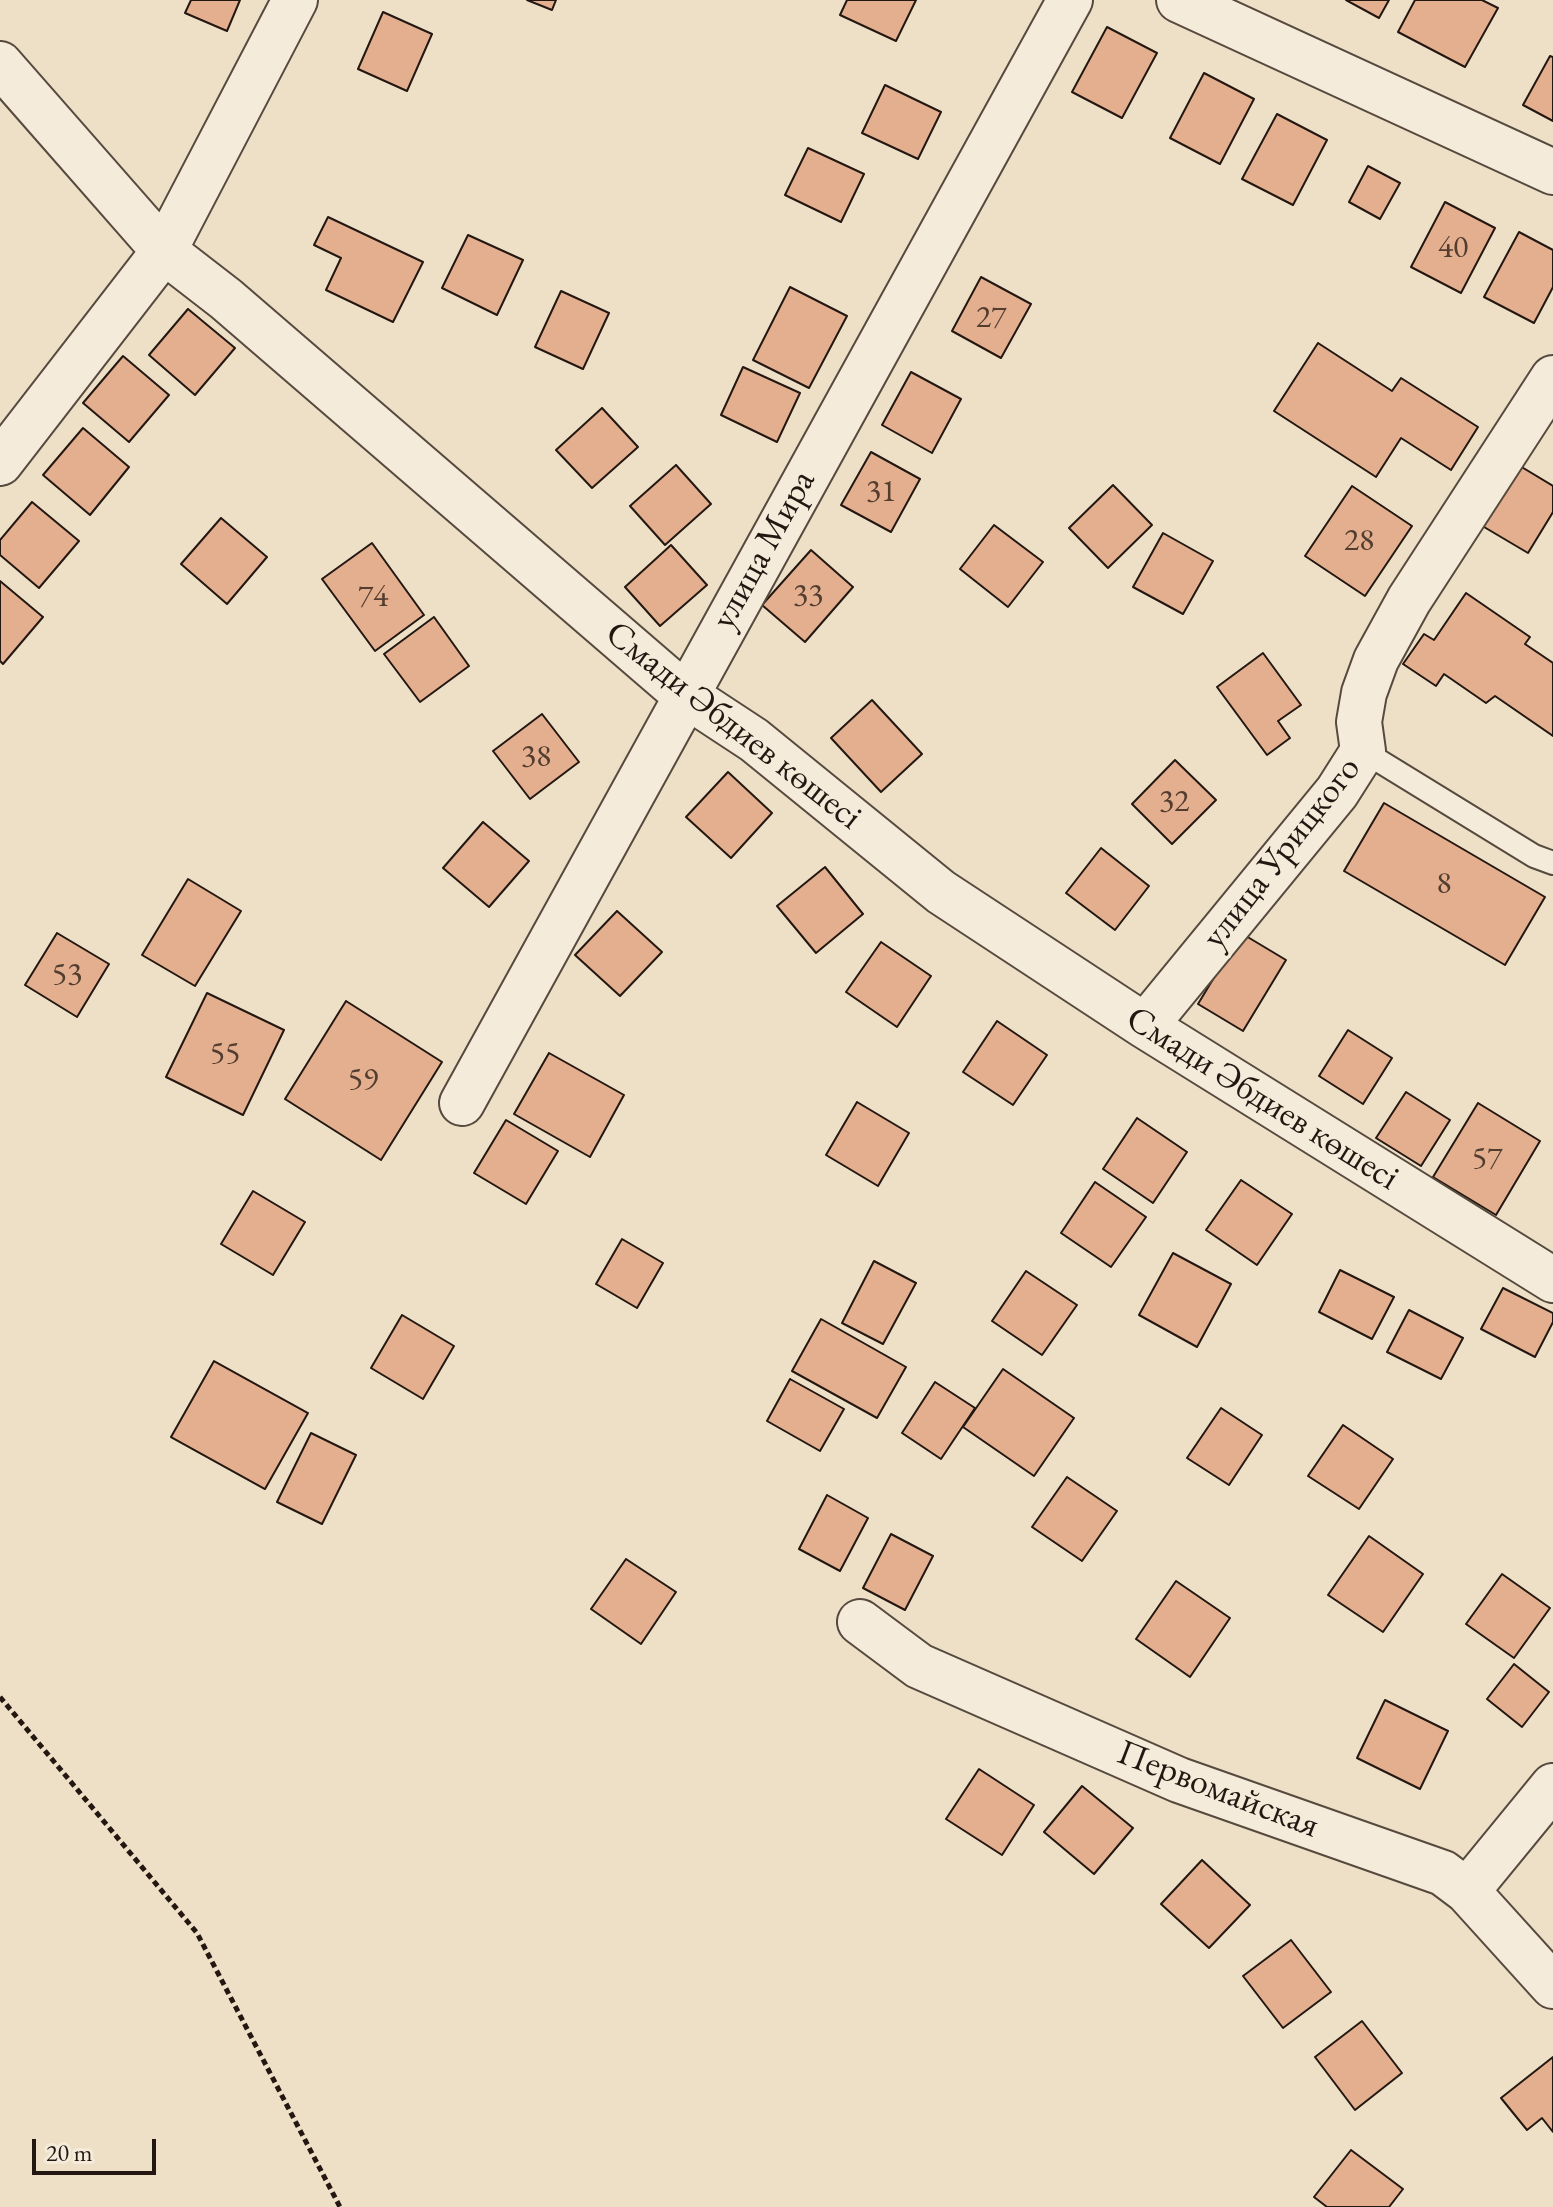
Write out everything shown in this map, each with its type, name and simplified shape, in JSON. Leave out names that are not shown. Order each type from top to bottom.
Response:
[{"type":"street","points":[[0,463],[164,251],[295,0]]},
{"type":"street","name":"улица Мира","points":[[462,1103],[684,694],[1070,0]]},
{"type":"street","points":[[1179,0],[1553,172]]},
{"type":"street","name":"Смади Әбдиев көшесі","points":[[0,64],[164,251],[238,309],[684,694],[754,740],[941,892],[1145,1026],[1553,1280]]},
{"type":"street","name":"улица Урицкого","points":[[1145,1026],[1337,792],[1363,751],[1359,722],[1364,693],[1376,660],[1409,600],[1553,378]]},
{"type":"street","name":"Первомайская","points":[[860,1622],[919,1666],[1179,1780],[1443,1873],[1467,1891],[1553,1986]]},
{"type":"street","points":[[1467,1891],[1553,1786]]},
{"type":"lane","points":[[1363,751],[1534,856],[1553,863]]},
{"type":"path","points":[[0,1697],[197,1933],[340,2207]]},
{"type":"building","points":[[191,0],[240,0],[227,31],[185,13]]},
{"type":"building","points":[[527,0],[556,0],[552,10]]},
{"type":"building","points":[[847,0],[916,0],[896,41],[840,15]]},
{"type":"building","points":[[1346,0],[1389,0],[1379,18]]},
{"type":"building","points":[[1415,0],[1482,0],[1498,8],[1465,67],[1398,32]]},
{"type":"building","points":[[383,12],[432,34],[407,91],[358,69]]},
{"type":"building","points":[[1107,27],[1157,53],[1122,118],[1072,92]]},
{"type":"building","points":[[1550,56],[1553,57],[1553,121],[1523,105]]},
{"type":"building","points":[[1204,73],[1254,99],[1220,164],[1170,138]]},
{"type":"building","points":[[885,85],[941,112],[918,159],[862,133]]},
{"type":"building","points":[[1277,114],[1327,140],[1293,205],[1242,179]]},
{"type":"building","points":[[808,148],[864,174],[841,222],[785,195]]},
{"type":"building","points":[[1368,166],[1400,183],[1380,219],[1349,202]]},
{"type":"building","points":[[1445,202],[1495,228],[1461,293],[1411,267]]},
{"type":"building","points":[[328,217],[423,262],[393,322],[326,290],[341,258],[314,245]]},
{"type":"building","points":[[1519,232],[1553,250],[1553,287],[1534,323],[1484,297]]},
{"type":"building","points":[[468,235],[523,260],[497,315],[442,288]]},
{"type":"building","points":[[981,277],[1031,304],[1001,358],[952,331]]},
{"type":"building","points":[[790,287],[847,316],[809,388],[753,360]]},
{"type":"building","points":[[561,291],[609,313],[583,369],[535,347]]},
{"type":"building","points":[[188,309],[235,348],[195,395],[149,355]]},
{"type":"building","points":[[1318,343],[1392,391],[1401,378],[1478,427],[1451,470],[1401,438],[1376,477],[1274,411]]},
{"type":"building","points":[[123,356],[169,395],[129,442],[83,403]]},
{"type":"building","points":[[743,367],[800,393],[777,442],[721,415]]},
{"type":"building","points":[[911,372],[961,399],[932,453],[882,425]]},
{"type":"building","points":[[602,408],[638,447],[592,488],[556,450]]},
{"type":"building","points":[[83,428],[129,467],[90,515],[43,475]]},
{"type":"building","points":[[871,452],[920,479],[891,532],[841,505]]},
{"type":"building","points":[[1515,463],[1553,486],[1553,512],[1528,553],[1479,524]]},
{"type":"building","points":[[676,465],[711,504],[665,545],[630,506]]},
{"type":"building","points":[[1113,485],[1152,525],[1108,568],[1069,528]]},
{"type":"building","points":[[1352,486],[1412,526],[1365,596],[1305,556]]},
{"type":"building","points":[[32,502],[79,541],[39,588],[0,555],[0,540]]},
{"type":"building","points":[[221,518],[267,557],[227,604],[181,564]]},
{"type":"building","points":[[994,525],[1043,562],[1008,607],[960,569]]},
{"type":"building","points":[[1163,533],[1213,561],[1183,614],[1133,587]]},
{"type":"building","points":[[372,543],[424,615],[375,651],[322,579]]},
{"type":"building","points":[[671,545],[707,585],[660,626],[625,587]]},
{"type":"building","points":[[811,550],[853,587],[805,642],[762,605]]},
{"type":"building","points":[[0,581],[43,617],[3,664],[0,661]]},
{"type":"building","points":[[1466,593],[1530,637],[1525,644],[1553,663],[1553,736],[1495,696],[1486,703],[1444,674],[1436,686],[1403,664],[1424,634],[1434,640]]},
{"type":"building","points":[[434,617],[469,666],[420,702],[384,654]]},
{"type":"building","points":[[1263,653],[1301,705],[1278,721],[1290,738],[1267,755],[1217,687]]},
{"type":"building","points":[[872,700],[922,754],[881,792],[831,738]]},
{"type":"building","points":[[542,714],[579,762],[530,799],[493,751]]},
{"type":"building","points":[[1175,760],[1216,800],[1172,844],[1132,804]]},
{"type":"building","points":[[728,772],[772,813],[731,858],[686,817]]},
{"type":"building","points":[[1384,803],[1545,897],[1505,965],[1344,871]]},
{"type":"building","points":[[483,822],[529,861],[489,907],[443,868]]},
{"type":"building","points":[[1101,848],[1149,886],[1115,930],[1066,893]]},
{"type":"building","points":[[825,867],[863,914],[816,953],[777,906]]},
{"type":"building","points":[[188,879],[241,911],[195,986],[142,955]]},
{"type":"building","points":[[617,911],[662,952],[620,996],[575,955]]},
{"type":"building","points":[[57,933],[109,964],[77,1017],[25,985]]},
{"type":"building","points":[[1241,933],[1286,960],[1243,1031],[1198,1004]]},
{"type":"building","points":[[881,942],[931,976],[897,1027],[846,992]]},
{"type":"building","points":[[207,993],[284,1030],[243,1115],[166,1077]]},
{"type":"building","points":[[346,1001],[442,1062],[381,1160],[285,1099]]},
{"type":"building","points":[[997,1021],[1047,1055],[1013,1105],[963,1072]]},
{"type":"building","points":[[1348,1030],[1392,1058],[1363,1104],[1319,1076]]},
{"type":"building","points":[[549,1053],[624,1095],[590,1157],[514,1114]]},
{"type":"building","points":[[1406,1092],[1450,1120],[1421,1166],[1376,1138]]},
{"type":"building","points":[[857,1102],[909,1133],[878,1186],[826,1155]]},
{"type":"building","points":[[1478,1103],[1540,1141],[1496,1215],[1433,1177]]},
{"type":"building","points":[[1137,1118],[1187,1152],[1153,1203],[1103,1169]]},
{"type":"building","points":[[506,1120],[558,1151],[526,1204],[474,1173]]},
{"type":"building","points":[[1241,1180],[1292,1214],[1257,1265],[1206,1230]]},
{"type":"building","points":[[1095,1182],[1146,1217],[1111,1267],[1061,1233]]},
{"type":"building","points":[[253,1191],[305,1222],[273,1275],[221,1244]]},
{"type":"building","points":[[622,1239],[663,1263],[637,1308],[596,1284]]},
{"type":"building","points":[[1173,1253],[1231,1284],[1197,1347],[1139,1315]]},
{"type":"building","points":[[874,1261],[916,1283],[883,1344],[842,1323]]},
{"type":"building","points":[[1340,1270],[1394,1297],[1372,1339],[1319,1312]]},
{"type":"building","points":[[1026,1271],[1077,1305],[1042,1355],[992,1321]]},
{"type":"building","points":[[1503,1288],[1553,1313],[1553,1322],[1535,1357],[1481,1329]]},
{"type":"building","points":[[1409,1310],[1463,1338],[1441,1379],[1387,1352]]},
{"type":"building","points":[[402,1315],[454,1346],[423,1399],[371,1368]]},
{"type":"building","points":[[821,1319],[906,1367],[877,1418],[792,1371]]},
{"type":"building","points":[[214,1361],[308,1413],[265,1489],[171,1437]]},
{"type":"building","points":[[1003,1369],[1074,1418],[1034,1476],[963,1427]]},
{"type":"building","points":[[790,1379],[844,1409],[820,1451],[767,1421]]},
{"type":"building","points":[[935,1382],[975,1408],[941,1459],[902,1433]]},
{"type":"building","points":[[1221,1408],[1262,1435],[1229,1485],[1187,1458]]},
{"type":"building","points":[[1343,1425],[1393,1459],[1359,1509],[1308,1476]]},
{"type":"building","points":[[311,1433],[356,1455],[322,1524],[277,1502]]},
{"type":"building","points":[[1067,1477],[1117,1511],[1082,1561],[1032,1527]]},
{"type":"building","points":[[827,1495],[868,1518],[840,1571],[799,1549]]},
{"type":"building","points":[[891,1534],[933,1556],[905,1610],[863,1588]]},
{"type":"building","points":[[1369,1536],[1423,1574],[1383,1632],[1328,1595]]},
{"type":"building","points":[[626,1559],[676,1592],[641,1644],[591,1609]]},
{"type":"building","points":[[1502,1574],[1550,1608],[1514,1658],[1466,1624]]},
{"type":"building","points":[[1176,1581],[1230,1618],[1190,1677],[1136,1639]]},
{"type":"building","points":[[1514,1664],[1549,1692],[1522,1727],[1487,1699]]},
{"type":"building","points":[[1385,1700],[1448,1731],[1420,1789],[1357,1758]]},
{"type":"building","points":[[979,1769],[1034,1805],[1002,1855],[946,1819]]},
{"type":"building","points":[[1082,1786],[1133,1828],[1094,1874],[1044,1832]]},
{"type":"building","points":[[1202,1860],[1250,1905],[1209,1948],[1161,1904]]},
{"type":"building","points":[[1291,1940],[1331,1992],[1283,2028],[1243,1976]]},
{"type":"building","points":[[1362,2021],[1402,2073],[1355,2110],[1315,2057]]},
{"type":"building","points":[[1553,2057],[1553,2132],[1542,2118],[1527,2130],[1501,2098]]},
{"type":"building","points":[[1351,2150],[1403,2189],[1389,2207],[1327,2207],[1314,2197]]}]
